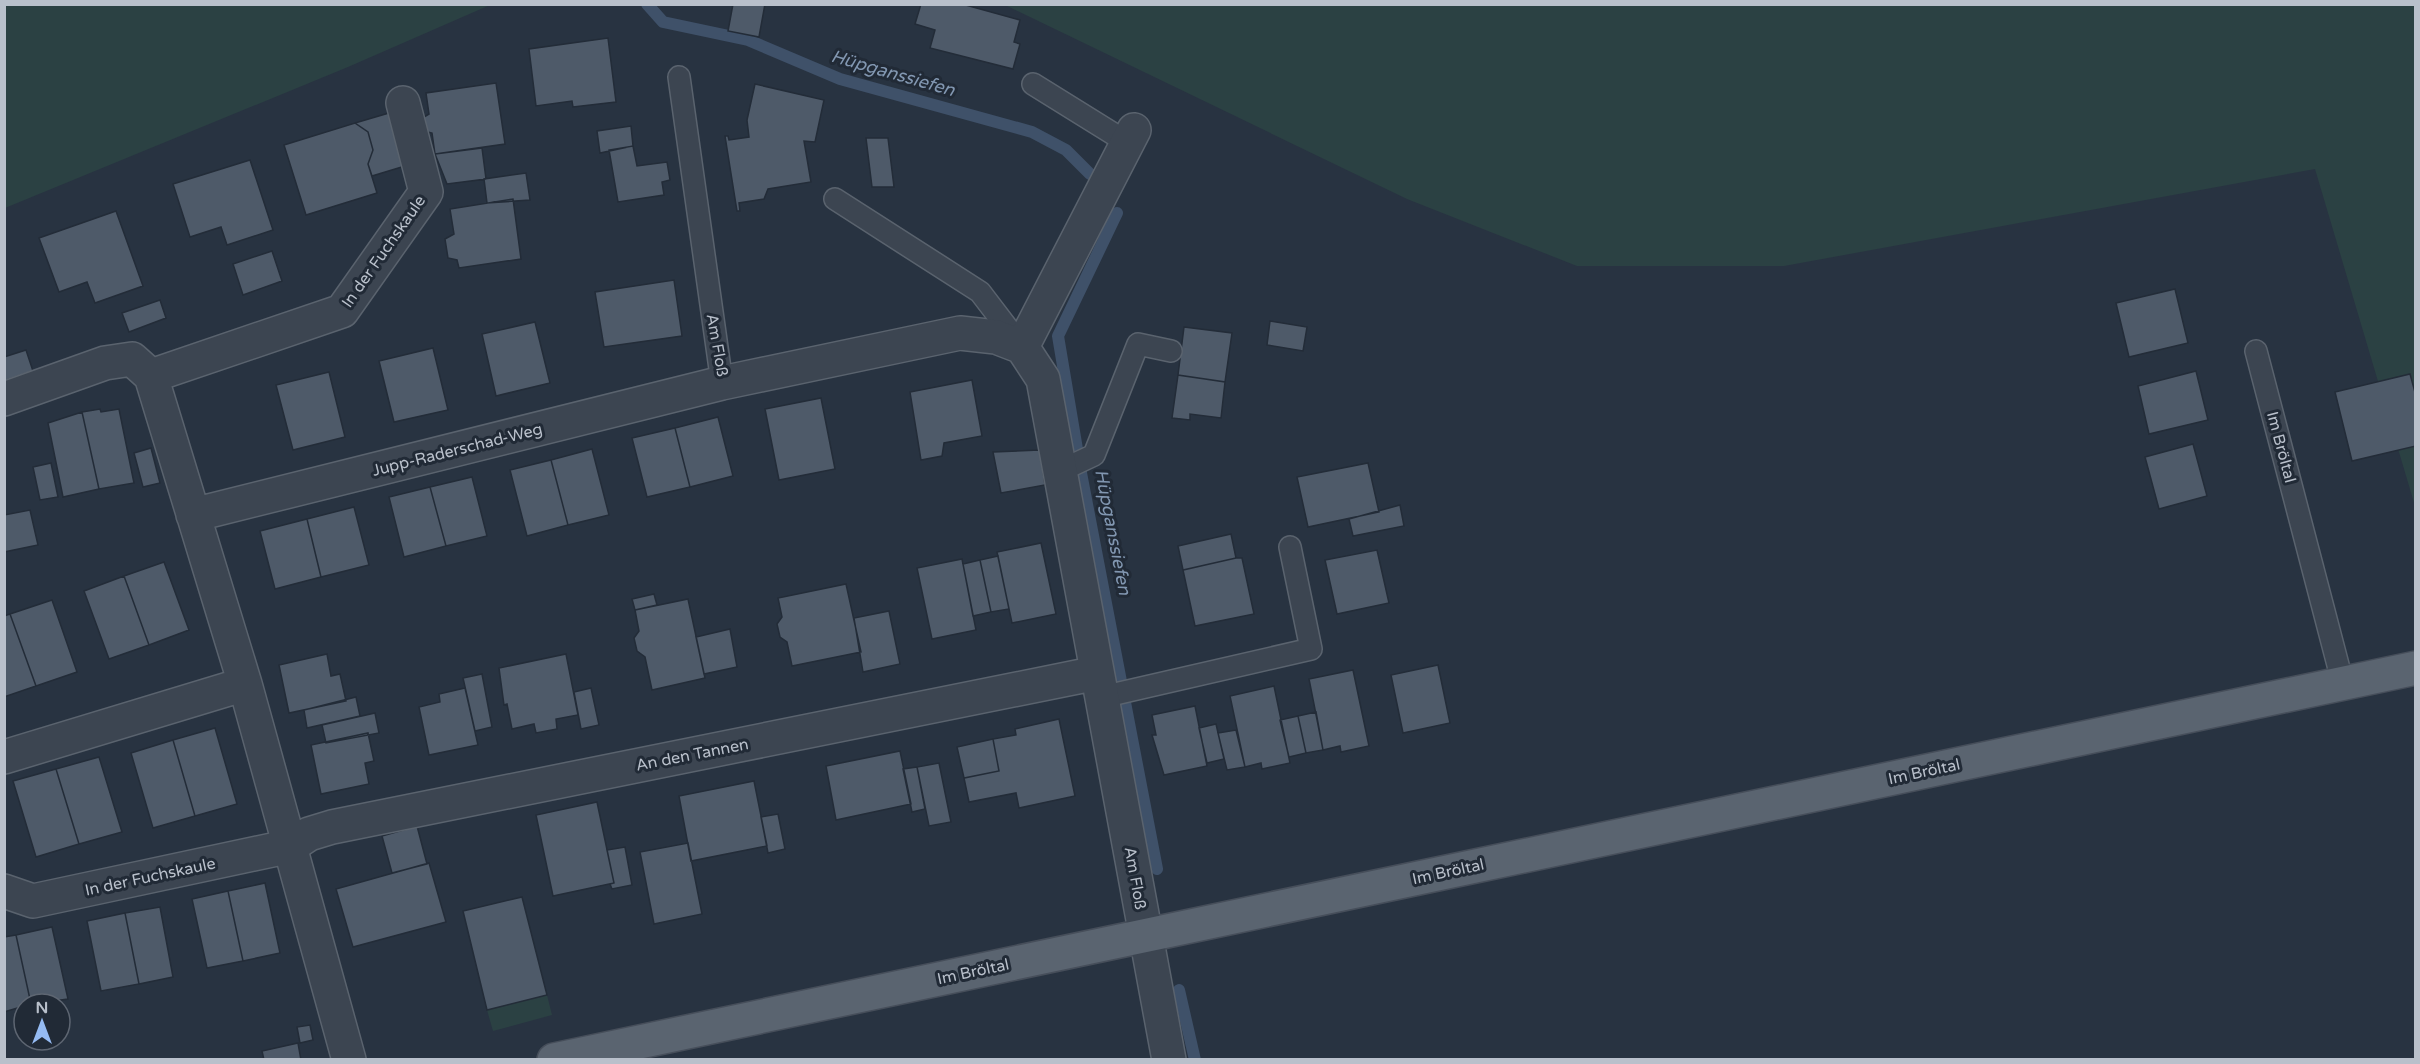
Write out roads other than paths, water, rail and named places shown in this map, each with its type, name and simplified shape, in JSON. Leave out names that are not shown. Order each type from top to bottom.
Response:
[{"type":"main road","name":"Im Bröltal","points":[[554,1059],[2415,669]]},
{"type":"street","name":"In der Fuchskaule","points":[[151,376],[342,311],[426,192],[403,103]]},
{"type":"street","points":[[1022,347],[1131,137]]},
{"type":"street","name":"Am Floß","points":[[722,384],[960,333],[996,337],[1022,347],[1043,379],[1169,1059]]},
{"type":"street","points":[[4,399],[105,363],[132,359],[151,376],[245,684],[349,1059]]},
{"type":"street","name":"Jupp-Raderschad-Weg","points":[[193,516],[722,384]]},
{"type":"street","points":[[4,758],[245,684]]},
{"type":"street","name":"An den Tannen","points":[[291,846],[309,834],[332,827],[1099,685]]},
{"type":"street","name":"In der Fuchskaule","points":[[6,894],[33,901],[291,846]]},
{"type":"lane","name":"Am Floß","points":[[679,77],[722,384]]},
{"type":"lane","points":[[1033,84],[1131,137]]},
{"type":"lane","name":"Am Floß","points":[[835,199],[980,292],[1022,347]]},
{"type":"lane","points":[[1060,471],[1094,454],[1138,344],[1171,351]]},
{"type":"lane","name":"Im Bröltal","points":[[2256,351],[2343,684]]},
{"type":"lane","points":[[1099,685],[1138,690],[1311,650],[1290,547]]},
{"type":"waterway","name":"Hüpganssiefen","points":[[647,4],[663,22],[748,40],[840,79],[1032,132],[1066,150],[1090,174]]},
{"type":"waterway","name":"Hüpganssiefen","points":[[1117,213],[1058,336],[1081,473],[1157,869]]},
{"type":"waterway","name":"Hüpganssiefen","points":[[1179,990],[1195,1060]]}]
